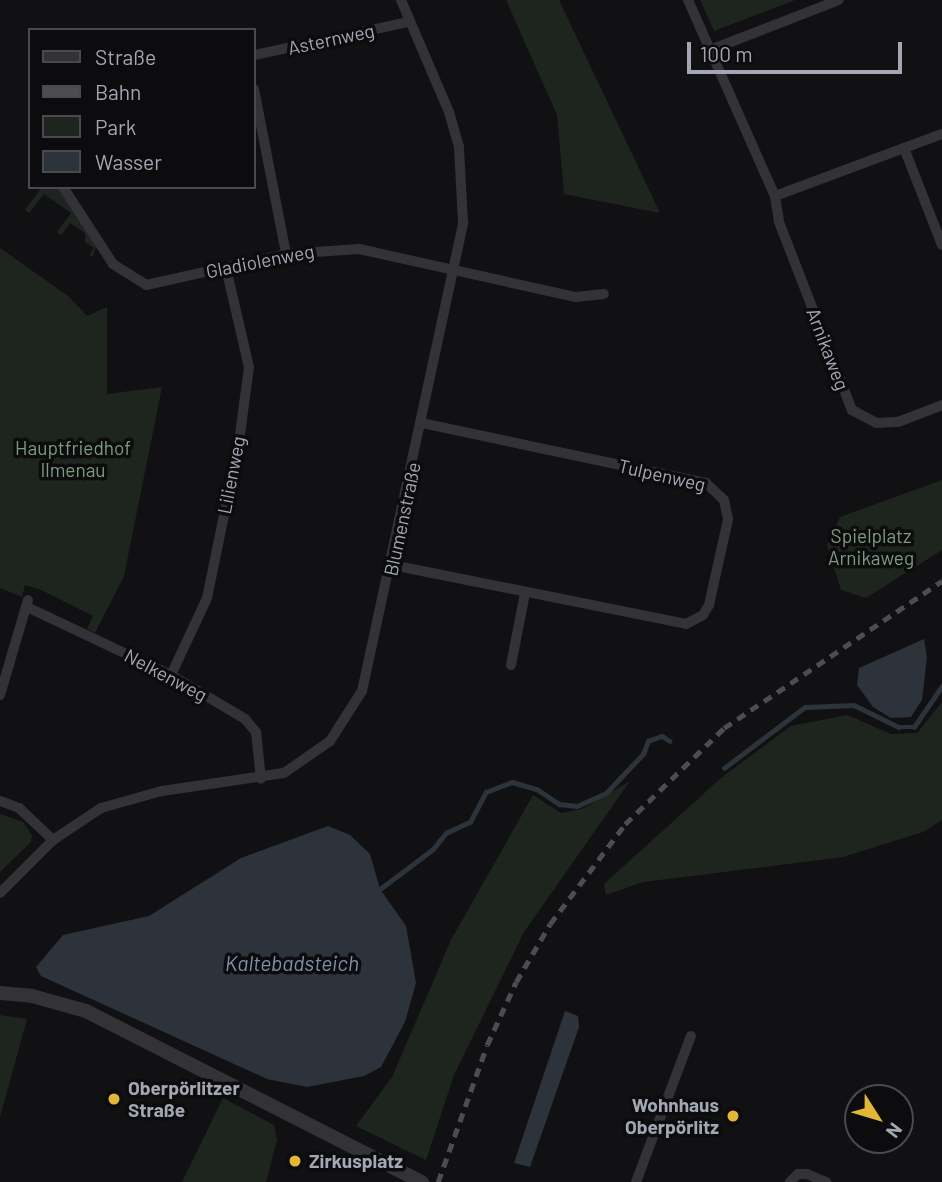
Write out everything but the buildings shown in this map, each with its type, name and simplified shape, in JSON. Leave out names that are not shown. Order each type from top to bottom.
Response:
[{"type":"street","name":"Blumenstraße","points":[[0,893],[53,840],[101,808],[130,799],[261,779],[308,759],[348,718],[372,659],[463,222],[459,147],[433,72],[408,22],[401,0]]},
{"type":"street","name":"Arnikaweg","points":[[688,0],[775,196],[779,222],[852,410],[876,424],[898,422],[942,405]]},
{"type":"street","points":[[710,50],[839,0]]},
{"type":"street","name":"Asternweg","points":[[256,55],[408,22]]},
{"type":"street","points":[[256,100],[285,254]]},
{"type":"street","points":[[775,196],[942,134]]},
{"type":"street","points":[[904,148],[942,245]]},
{"type":"street","name":"Gladiolenweg","points":[[64,189],[113,264],[146,285],[285,254],[359,249],[575,297],[604,294]]},
{"type":"street","name":"Lilienweg","points":[[171,675],[207,597],[249,367],[226,268]]},
{"type":"street","name":"Tulpenweg","points":[[392,565],[674,625],[695,621],[709,605],[728,519],[724,500],[706,483],[422,424]]},
{"type":"street","points":[[511,665],[526,593]]},
{"type":"street","name":"Nelkenweg","points":[[0,695],[27,603],[171,675],[251,724],[256,732],[261,779]]},
{"type":"street","points":[[0,801],[19,808],[53,840]]},
{"type":"street","points":[[0,993],[32,996],[86,1011],[422,1182]]},
{"type":"street","points":[[636,1182],[691,1036]]},
{"type":"street","points":[[790,1182],[798,1174],[807,1174],[826,1182]]},
{"type":"green space","points":[[506,0],[559,0],[660,213],[564,194],[557,115]]},
{"type":"green space","points":[[700,0],[795,0],[714,31]]},
{"type":"green space","points":[[41,189],[58,189],[96,246],[93,257],[89,255],[94,248],[85,242],[85,233],[70,223],[61,235],[57,232],[71,213],[44,194],[29,213],[25,210]]},
{"type":"green space","name":"Hauptfriedhof Ilmenau","points":[[0,248],[68,296],[87,316],[107,307],[107,394],[162,387],[124,576],[95,633],[87,629],[93,616],[41,590],[25,585],[22,597],[0,588]]},
{"type":"green space","name":"Spielplatz Arnikaweg","points":[[942,480],[942,550],[866,598],[841,590],[827,545],[840,517]]},
{"type":"green space","points":[[942,702],[942,820],[923,832],[843,857],[643,882],[606,895],[604,884],[721,778],[791,726],[847,715],[891,734],[917,733]]},
{"type":"green space","points":[[630,781],[524,932],[454,1075],[426,1160],[356,1126],[392,1077],[451,940],[533,795],[561,813],[582,809]]},
{"type":"green space","points":[[0,814],[23,822],[32,835],[31,842],[0,872]]},
{"type":"green space","points":[[0,1015],[27,1019],[0,1117]]},
{"type":"green space","points":[[223,1098],[274,1125],[277,1140],[266,1182],[182,1182]]},
{"type":"water","points":[[924,639],[927,657],[922,700],[911,717],[891,718],[873,707],[857,685],[859,668]]},
{"type":"water","name":"Kaltebadsteich","points":[[328,826],[350,835],[370,854],[380,889],[406,926],[416,983],[405,1022],[381,1067],[364,1076],[307,1087],[267,1079],[41,976],[36,967],[63,935],[149,916],[241,858]]},
{"type":"water","points":[[565,1011],[578,1016],[579,1027],[530,1167],[514,1163]]},
{"type":"waterway","points":[[724,768],[805,707],[854,705],[899,727],[914,727],[942,686]]},
{"type":"waterway","points":[[380,889],[433,849],[446,833],[470,822],[486,792],[512,782],[537,789],[559,804],[577,806],[606,793],[643,754],[648,741],[662,736],[670,741]]},
{"type":"railway","points":[[438,1182],[487,1045],[516,982],[550,924],[625,824],[724,728],[942,581]]},
{"type":"place","name":"Oberpörlitzer Straße","points":[[114,1099]]},
{"type":"place","name":"Wohnhaus Oberpörlitz","points":[[733,1116]]},
{"type":"place","name":"Zirkusplatz","points":[[295,1161]]}]
